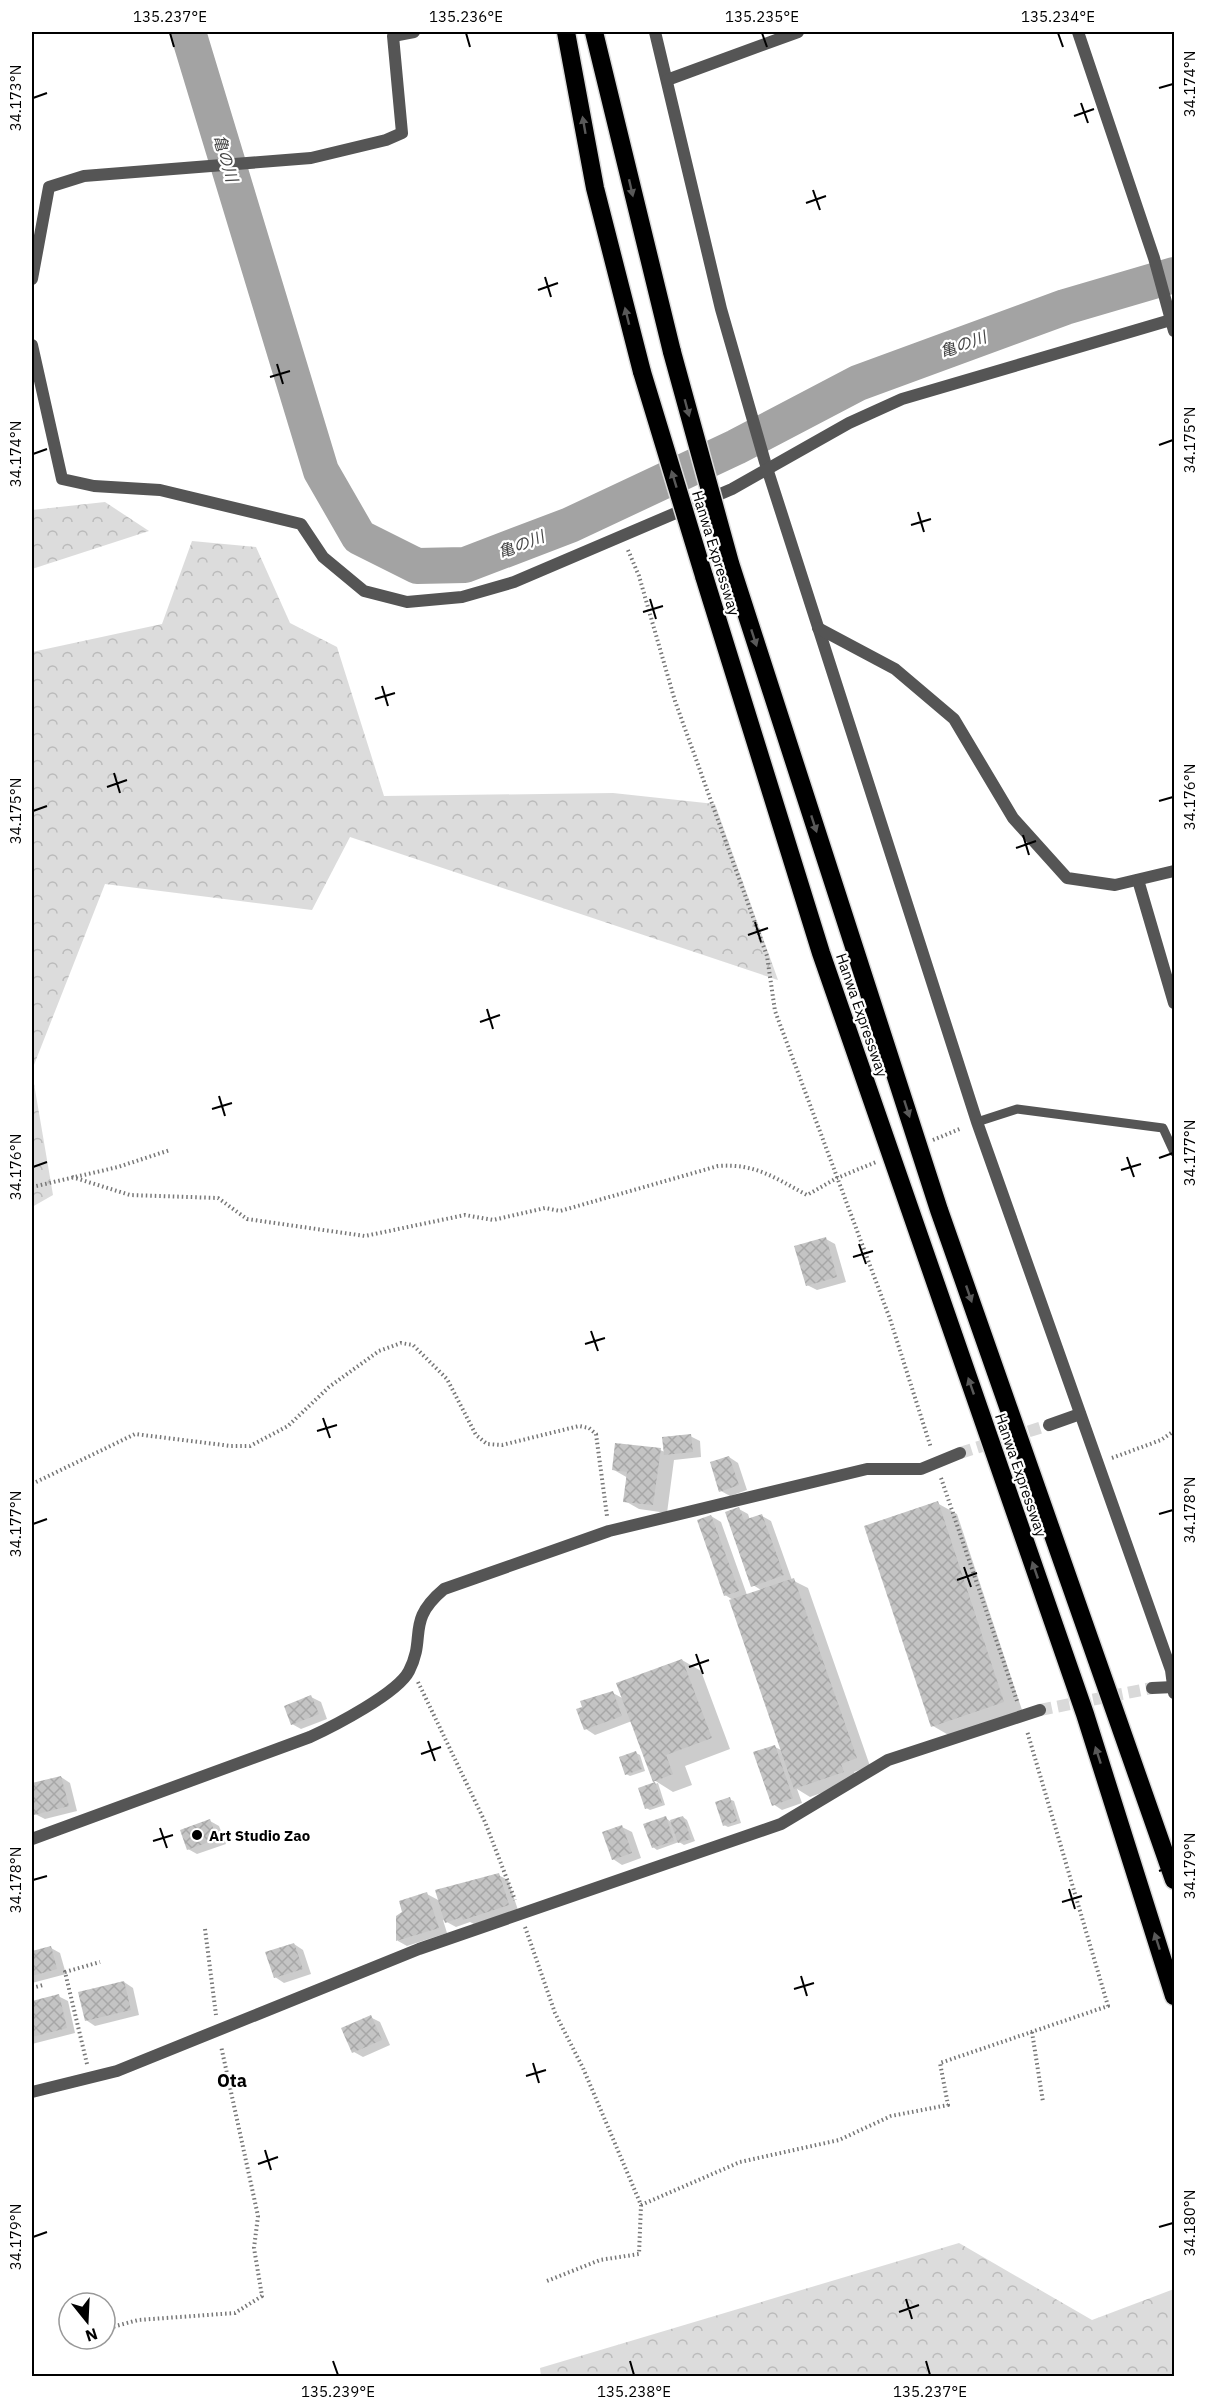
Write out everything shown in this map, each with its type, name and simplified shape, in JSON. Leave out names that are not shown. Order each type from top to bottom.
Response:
[{"type":"highway","name":"Hanwa Expressway","points":[[566,32],[595,188],[642,372],[704,576],[821,953],[1085,1714],[1174,1996]]},
{"type":"highway","name":"Hanwa Expressway","points":[[594,32],[672,352],[730,563],[939,1210],[1174,1880]]},
{"type":"street","points":[[32,279],[49,187],[84,176],[311,158],[386,140],[402,133],[393,34],[414,32]]},
{"type":"street","points":[[655,32],[721,309],[766,465],[977,1122],[1171,1670],[1174,1689],[1152,1688]]},
{"type":"street","points":[[667,80],[798,32]]},
{"type":"street","points":[[32,345],[62,479],[94,486],[160,490],[301,524],[323,557],[364,591],[407,602],[462,597],[514,582],[732,489],[766,465],[902,399],[1173,323],[1154,258],[1078,32]]},
{"type":"street","points":[[818,628],[895,669],[954,719],[1013,818],[1067,878],[1115,885],[1174,872]]},
{"type":"street","points":[[1138,880],[1174,1003]]},
{"type":"street","points":[[1049,1425],[1080,1414]]},
{"type":"street","points":[[32,1839],[310,1737],[335,1725],[403,1682],[411,1668],[420,1618],[429,1602],[444,1588],[609,1531],[867,1469],[921,1468],[960,1453]]},
{"type":"street","points":[[32,2092],[117,2071],[419,1949],[781,1824],[888,1760],[1040,1710]]},
{"type":"lane","points":[[977,1122],[1017,1109],[1174,1129]]},
{"type":"lane","points":[[1163,1128],[1174,1152]]},
{"type":"path","points":[[923,1144],[977,1122]]},
{"type":"path","points":[[32,1187],[118,1167],[170,1150]]},
{"type":"path","points":[[72,1177],[130,1195],[219,1198],[247,1219],[365,1236],[465,1215],[493,1220],[545,1208],[560,1211],[718,1166],[741,1164],[766,1173],[807,1195],[837,1178],[880,1161]]},
{"type":"path","points":[[32,1484],[135,1434],[231,1446],[250,1446],[288,1426],[329,1387],[379,1351],[401,1343],[413,1345],[447,1379],[476,1435],[487,1444],[502,1445],[579,1426],[589,1428],[596,1434],[609,1531]]},
{"type":"path","points":[[1099,1463],[1161,1440],[1174,1431]]},
{"type":"path","points":[[411,1668],[485,1822],[555,2013],[583,2068],[641,2205],[639,2254],[600,2260],[547,2281]]},
{"type":"path","points":[[117,2326],[149,2318],[235,2313],[262,2296],[254,2248],[258,2216],[218,2031],[205,1929]]},
{"type":"path","points":[[90,2078],[65,1972],[100,1962]]},
{"type":"path","points":[[32,1988],[43,1985]]},
{"type":"path","points":[[1032,2031],[1042,2102]]},
{"type":"green space","points":[[105,502],[149,531],[32,569],[32,510]]},
{"type":"green space","points":[[192,541],[256,547],[290,623],[337,647],[384,796],[613,793],[715,804],[778,980],[350,837],[312,910],[105,884],[32,1070],[32,652],[162,624]]},
{"type":"green space","points":[[32,1072],[53,1195],[32,1207]]},
{"type":"green space","points":[[959,2243],[1092,2320],[1174,2289],[1174,2376],[541,2376],[540,2368]]},
{"type":"building","points":[[826,1237],[837,1277],[806,1286],[794,1246]]},
{"type":"building","points":[[691,1434],[693,1452],[664,1455],[662,1437]]},
{"type":"building","points":[[615,1443],[661,1448],[653,1505],[623,1502],[627,1472],[612,1470]]},
{"type":"building","points":[[729,1456],[739,1485],[719,1492],[710,1462]]},
{"type":"building","points":[[938,1501],[1004,1702],[931,1727],[864,1526]]},
{"type":"building","points":[[739,1507],[744,1520],[762,1514],[784,1575],[751,1587],[725,1512]]},
{"type":"building","points":[[711,1515],[739,1591],[724,1596],[697,1520]]},
{"type":"building","points":[[794,1578],[857,1758],[841,1764],[844,1772],[794,1789],[729,1600]]},
{"type":"building","points":[[682,1659],[712,1738],[666,1755],[673,1774],[653,1782],[616,1683]]},
{"type":"building","points":[[613,1691],[622,1716],[584,1730],[576,1709],[582,1707],[580,1701]]},
{"type":"building","points":[[311,1695],[319,1714],[291,1725],[284,1706]]},
{"type":"building","points":[[775,1745],[793,1798],[772,1806],[753,1752]]},
{"type":"building","points":[[636,1751],[642,1769],[625,1775],[619,1757]]},
{"type":"building","points":[[61,1776],[69,1806],[34,1815],[32,1783]]},
{"type":"building","points":[[655,1782],[662,1803],[645,1809],[638,1788]]},
{"type":"building","points":[[730,1797],[737,1821],[723,1826],[715,1802]]},
{"type":"building","points":[[666,1816],[674,1841],[652,1848],[643,1824]]},
{"type":"building","points":[[683,1816],[691,1839],[678,1843],[670,1820]]},
{"type":"building","points":[[210,1819],[217,1839],[187,1850],[180,1830]]},
{"type":"building","points":[[622,1825],[632,1853],[612,1860],[602,1832]]},
{"type":"building","points":[[499,1873],[509,1905],[463,1920],[462,1917],[445,1923],[435,1890]]},
{"type":"building","points":[[427,1892],[439,1928],[396,1941],[396,1916],[402,1912],[399,1901]]},
{"type":"building","points":[[294,1943],[303,1969],[274,1978],[265,1952]]},
{"type":"building","points":[[51,1946],[57,1969],[32,1976],[32,1951]]},
{"type":"building","points":[[124,1981],[131,2010],[85,2021],[78,1992]]},
{"type":"building","points":[[59,1994],[67,2028],[32,2037],[32,2001]]},
{"type":"building","points":[[371,2015],[382,2040],[352,2053],[341,2028]]},
{"type":"waterway","name":"亀の川","points":[[188,32],[321,471],[359,537],[417,566],[465,565],[570,525],[736,447],[858,383],[1065,307],[1174,275]]},
{"type":"tunnel","points":[[960,1453],[1049,1425]]},
{"type":"tunnel","points":[[1040,1710],[1152,1688]]},
{"type":"place","name":"Art Studio Zao","points":[[197,1835]]},
{"type":"district","name":"Ota","points":[[232,2080]]}]
